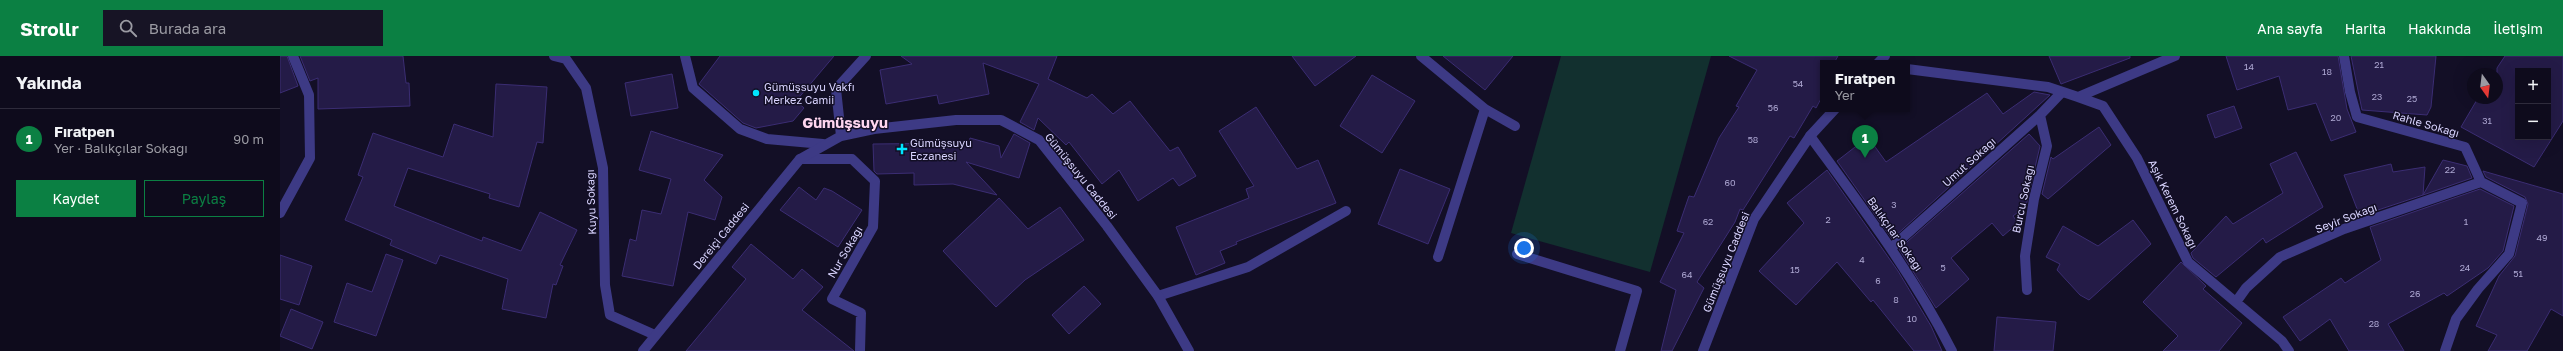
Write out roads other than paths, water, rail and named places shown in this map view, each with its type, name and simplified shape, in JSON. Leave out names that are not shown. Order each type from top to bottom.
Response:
[{"type":"street","points":[[280,213],[310,158],[309,95],[293,56]]},
{"type":"street","name":"Kuyu Sokağı","points":[[554,56],[566,59],[586,88],[603,168],[605,285],[610,314],[655,335]]},
{"type":"street","points":[[685,56],[693,88],[740,130],[767,139],[823,144]]},
{"type":"street","points":[[841,136],[836,89],[866,56]]},
{"type":"street","points":[[1421,56],[1485,109],[1515,126]]},
{"type":"street","points":[[1910,69],[2048,87],[2078,97],[2175,56]]},
{"type":"street","name":"Rahle Sokağı","points":[[2344,56],[2350,92],[2357,117],[2465,147],[2481,182]]},
{"type":"street","name":"Umut Sokağı","points":[[1892,248],[2040,115],[2062,92]]},
{"type":"street","name":"Aşık Kerem Sokağı","points":[[2078,97],[2104,106],[2137,158],[2188,262],[2282,341],[2289,351]]},
{"type":"street","points":[[1438,257],[1485,109]]},
{"type":"street","name":"Gümüşsuyu Caddesi","points":[[1703,351],[1754,219],[1810,136],[1832,112]]},
{"type":"street","name":"Burcu Sokağı","points":[[2027,290],[2025,256],[2034,199],[2047,146],[2040,115]]},
{"type":"street","name":"Gümüşsuyu Caddesi","points":[[823,144],[841,136],[874,129],[956,120],[1000,120],[1039,140],[1107,226],[1158,296],[1189,351]]},
{"type":"street","name":"Balıkçılar Sokağı","points":[[1810,136],[1892,248],[1927,303],[1952,351]]},
{"type":"street","name":"Dereiçi Caddesi","points":[[643,351],[800,159],[823,144]]},
{"type":"street","name":"Nur Sokağı","points":[[800,159],[852,159],[875,181],[873,227],[832,299],[861,313],[860,351]]},
{"type":"street","points":[[2444,351],[2456,319],[2478,289],[2509,254],[2522,203],[2481,182]]},
{"type":"street","name":"Seyir Sokağı","points":[[2236,302],[2246,288],[2280,257],[2344,229],[2481,182]]},
{"type":"street","points":[[1158,296],[1248,267],[1346,211]]},
{"type":"street","points":[[1517,254],[1637,291],[1620,351]]},
{"type":"place","name":"Gümüşsuyu Vakfı Merkez Camii","points":[[756,93]]},
{"type":"place","name":"Gümüşsuyu Eczanesi","points":[[902,149]]},
{"type":"place","name":"Fıratpen","points":[[1865,158]]},
{"type":"district","name":"Gümüşsuyu","points":[[845,123]]}]
